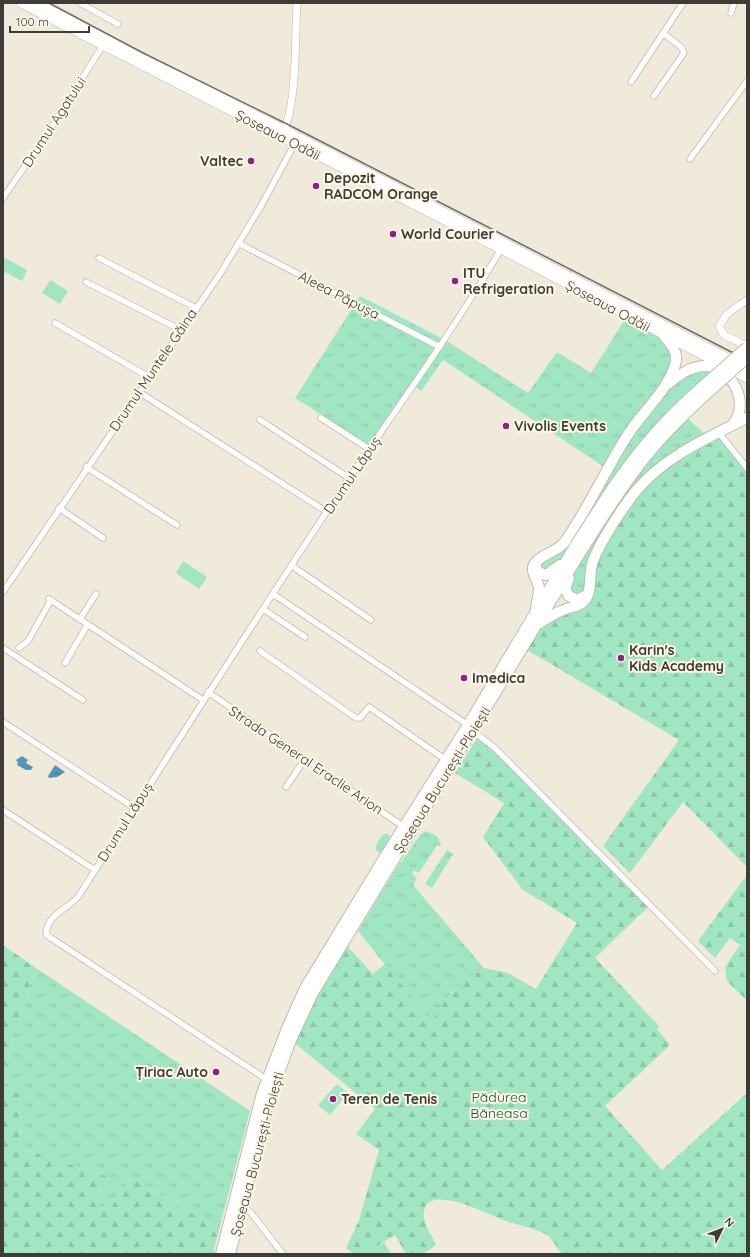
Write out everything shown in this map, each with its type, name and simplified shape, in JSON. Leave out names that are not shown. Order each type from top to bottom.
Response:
[{"type":"highway","points":[[664,336],[674,347],[676,354],[676,365],[668,380],[630,432],[564,543],[557,550],[536,562],[532,569],[539,592],[535,621],[582,603],[589,592],[590,572],[595,556],[635,492],[654,474],[671,461],[747,418]]},
{"type":"highway","name":"Șoseaua București-Ploiești","points":[[579,548],[608,493],[655,432],[689,398],[747,347]]},
{"type":"highway","name":"Șoseaua București-Ploiești","points":[[230,1254],[269,1099],[291,1040],[313,993],[579,548],[661,438],[694,405],[747,358]]},
{"type":"highway","points":[[668,380],[680,370],[701,363],[712,365],[744,381]]},
{"type":"highway","points":[[662,389],[683,372],[699,367],[713,368],[744,381]]},
{"type":"highway","points":[[742,406],[741,396],[744,381]]},
{"type":"highway","points":[[731,426],[739,418],[747,394]]},
{"type":"highway","points":[[536,562],[535,567],[538,572],[546,575],[572,559]]},
{"type":"highway","points":[[572,559],[566,583],[566,592],[571,598],[577,600],[583,598],[589,592]]},
{"type":"highway","name":"Șoseaua București-Ploiești","points":[[221,1254],[266,1079],[305,988],[446,760],[471,728]]},
{"type":"main road","name":"Șoseaua Odăii","points":[[21,3],[501,249],[664,336],[744,381]]},
{"type":"main road","name":"Șoseaua Odăii","points":[[37,3],[747,368]]},
{"type":"street","points":[[80,3],[118,24]]},
{"type":"street","points":[[284,130],[288,120],[292,96],[297,3]]},
{"type":"street","points":[[630,82],[683,3]]},
{"type":"street","points":[[731,13],[734,3]]},
{"type":"street","points":[[654,96],[684,53],[681,47],[663,34]]},
{"type":"street","name":"Drumul Agatului","points":[[3,198],[48,133],[104,45]]},
{"type":"street","points":[[690,159],[747,81]]},
{"type":"street","name":"Drumul Muntele Găina","points":[[3,592],[86,467],[196,308],[238,243],[295,143]]},
{"type":"street","name":"Aleea Păpușa","points":[[238,243],[440,347]]},
{"type":"street","name":"Drumul Lăpuș","points":[[266,1079],[50,938],[46,934],[47,930],[58,911],[71,904],[95,870],[208,692],[349,478],[401,401],[440,347],[501,249]]},
{"type":"street","points":[[99,258],[196,308]]},
{"type":"street","points":[[86,282],[181,330]]},
{"type":"street","points":[[747,300],[726,314],[719,326],[724,335],[747,347]]},
{"type":"street","points":[[55,323],[149,377]]},
{"type":"street","points":[[139,392],[327,512]]},
{"type":"street","points":[[321,418],[369,449]]},
{"type":"street","points":[[260,420],[349,478]]},
{"type":"street","points":[[719,433],[747,468]]},
{"type":"street","points":[[86,467],[177,525]]},
{"type":"street","points":[[59,508],[103,538]]},
{"type":"street","points":[[292,566],[371,620]]},
{"type":"street","points":[[80,619],[96,594]]},
{"type":"street","name":"Șoseaua București-Ploiești","points":[[273,594],[471,728]]},
{"type":"street","points":[[19,648],[28,641],[50,599],[203,700]]},
{"type":"street","points":[[263,609],[305,637]]},
{"type":"street","points":[[65,663],[88,624]]},
{"type":"street","points":[[3,648],[83,700]]},
{"type":"street","name":"Șoseaua București-Ploiești","points":[[260,651],[355,717],[360,718],[369,707],[446,760]]},
{"type":"street","name":"Strada General Eraclie Arion","points":[[208,692],[404,826]]},
{"type":"street","points":[[3,722],[135,808]]},
{"type":"street","points":[[471,728],[495,748],[715,971]]},
{"type":"street","points":[[286,787],[305,758]]},
{"type":"street","points":[[3,810],[95,870]]},
{"type":"street","points":[[242,1205],[251,1213],[283,1254]]},
{"type":"green space","points":[[3,257],[27,270],[22,281],[3,271]]},
{"type":"green space","points":[[50,280],[68,291],[60,304],[42,293]]},
{"type":"green space","points":[[360,296],[445,340],[528,393],[557,352],[591,373],[627,316],[671,343],[674,370],[719,371],[553,572],[535,567],[554,552],[607,469],[443,360],[421,391],[413,385],[371,446],[295,398]]},
{"type":"green space","points":[[684,415],[707,436],[589,592],[577,600],[566,583],[615,498]]},
{"type":"green space","points":[[719,433],[747,468],[747,867],[683,802],[630,873],[603,846],[679,740],[524,648],[538,624],[582,603],[590,572],[641,485]]},
{"type":"green space","points":[[183,561],[207,577],[199,589],[176,573]]},
{"type":"green space","name":"Pădurea Băneasa","points":[[477,738],[494,750],[648,907],[595,958],[659,1026],[657,1029],[670,1045],[605,1106],[662,1170],[747,1093],[747,1254],[562,1254],[551,1239],[544,1233],[503,1220],[473,1207],[447,1200],[436,1200],[428,1203],[424,1211],[424,1220],[436,1245],[423,1254],[406,1254],[395,1235],[364,1254],[354,1254],[346,1248],[359,1220],[379,1150],[356,1134],[375,1109],[291,1040],[343,942],[373,974],[385,964],[432,1022],[441,1004],[465,979],[484,968],[508,973],[536,989],[577,923],[523,890],[483,837],[504,803],[455,773]]},
{"type":"green space","points":[[427,831],[438,837],[441,846],[437,845],[419,873],[414,870],[412,874],[417,878],[413,885],[484,968],[467,979],[453,991],[442,1005],[432,1023],[358,931],[397,867],[421,834]]},
{"type":"green space","points":[[387,833],[391,838],[380,853],[376,850],[377,843],[382,836]]},
{"type":"green space","points":[[447,850],[453,854],[432,888],[425,884]]},
{"type":"green space","points":[[747,875],[747,1001],[727,981],[725,967],[740,945],[730,938],[715,958],[698,941]]},
{"type":"green space","points":[[3,945],[36,968],[3,1074]]},
{"type":"green space","points":[[36,968],[250,1111],[219,1230],[131,1177],[109,1211],[93,1201],[109,1177],[21,1148],[19,1092],[3,1086],[3,1074]]},
{"type":"green space","name":"Teren de Tenis","points":[[337,1084],[348,1093],[330,1115],[318,1105]]},
{"type":"green space","points":[[3,1086],[19,1092],[21,1148],[109,1177],[93,1201],[109,1211],[131,1177],[219,1230],[213,1254],[3,1254]]},
{"type":"green space","points":[[384,1242],[391,1254],[364,1254]]},
{"type":"water","points":[[22,756],[28,760],[26,763],[33,767],[31,770],[26,770],[17,765],[18,763],[16,760]]},
{"type":"water","points":[[55,765],[65,772],[57,777],[49,778],[48,776]]},
{"type":"railway","points":[[49,3],[143,53],[287,124],[747,360]]},
{"type":"place","name":"Valtec","points":[[251,161]]},
{"type":"place","name":"Depozit RADCOM Orange","points":[[316,186]]},
{"type":"place","name":"World Courier","points":[[393,234]]},
{"type":"place","name":"ITU Refrigeration","points":[[455,281]]},
{"type":"place","name":"Vivolis Events","points":[[506,426]]},
{"type":"place","name":"Karin's Kids Academy","points":[[621,658]]},
{"type":"place","name":"Imedica","points":[[464,678]]},
{"type":"place","name":"Țiriac Auto","points":[[216,1072]]},
{"type":"place","name":"Teren de Tenis","points":[[333,1099]]}]
